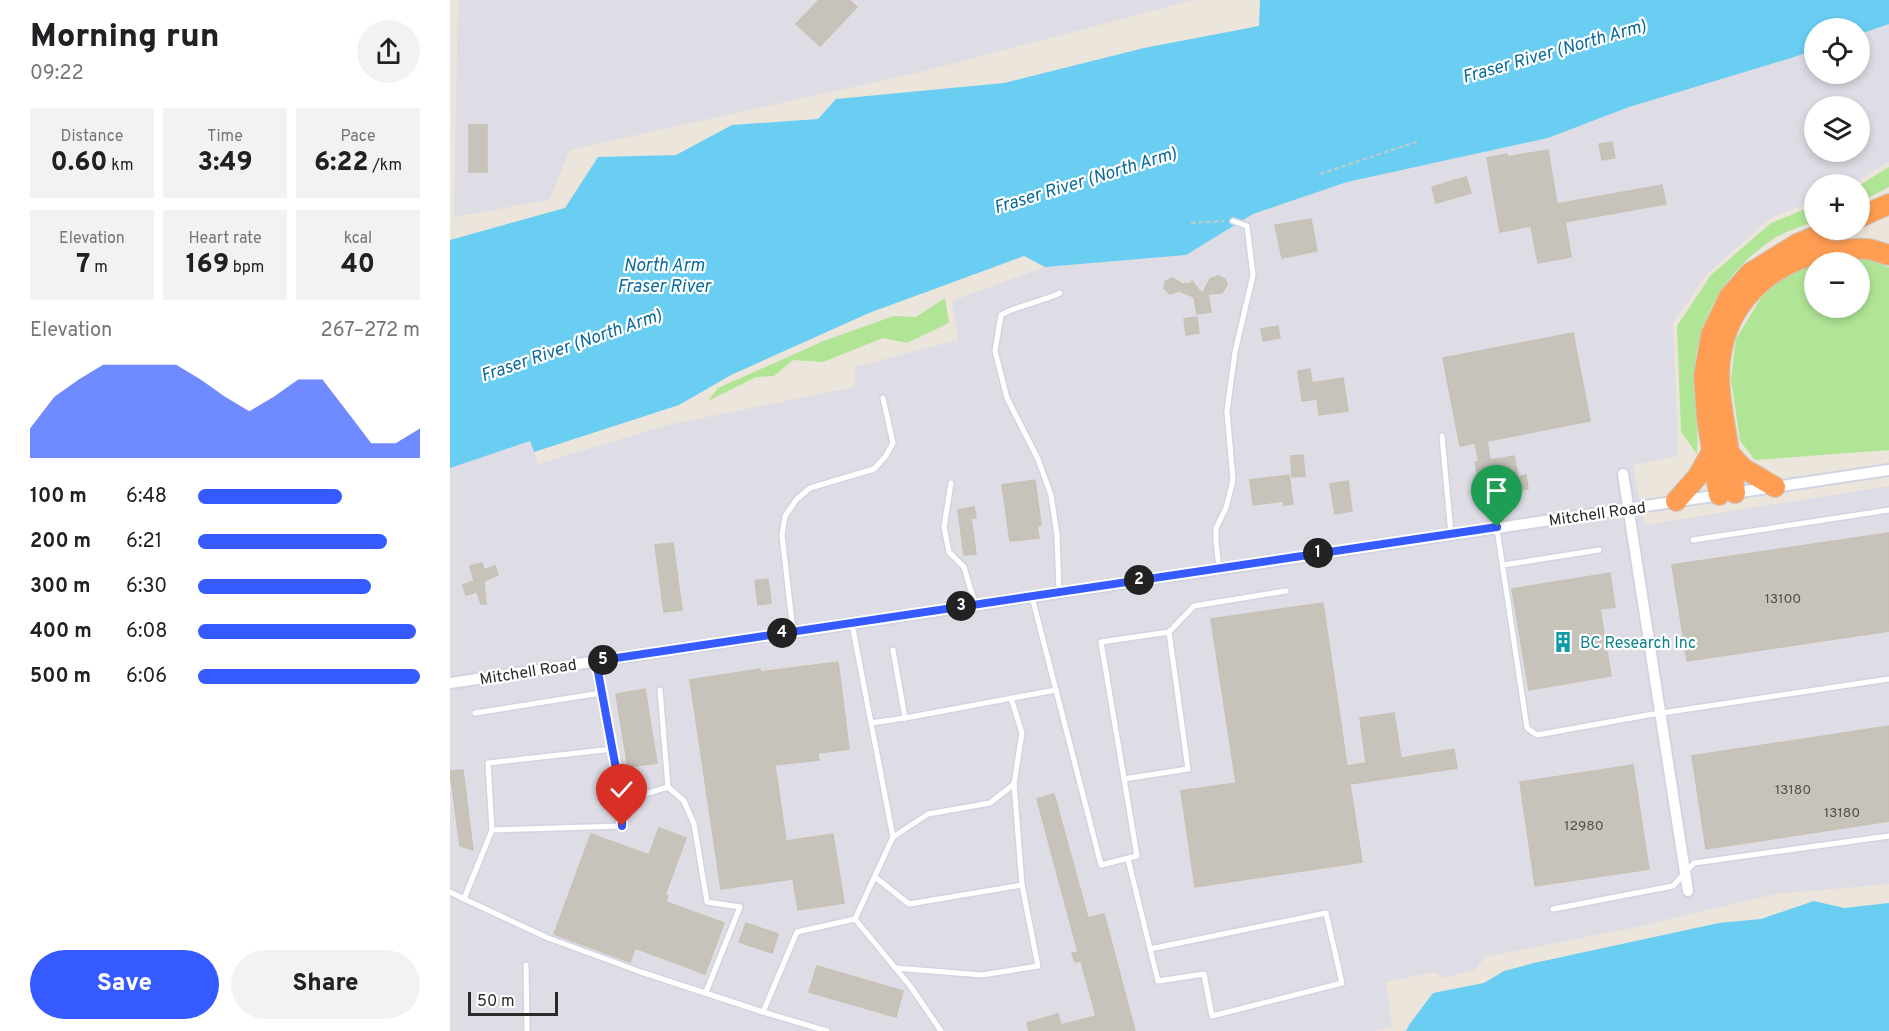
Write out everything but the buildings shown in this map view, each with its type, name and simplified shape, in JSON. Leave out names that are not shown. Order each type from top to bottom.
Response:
[{"type":"highway","points":[[1870,213],[1889,204]]},
{"type":"highway","points":[[1727,494],[1721,452],[1704,376],[1711,335],[1729,297],[1750,273],[1807,240]]},
{"type":"highway","points":[[1676,501],[1721,452],[1723,417],[1719,377],[1721,359],[1728,333],[1747,296],[1767,277],[1795,260],[1826,250],[1865,248],[1889,255]]},
{"type":"highway","points":[[1721,452],[1775,487]]},
{"type":"street","name":"Mitchell Road","points":[[450,683],[1889,470]]},
{"type":"street","points":[[1623,474],[1688,891]]},
{"type":"lane","points":[[1219,568],[1216,528],[1226,508],[1233,480],[1227,411],[1235,352],[1253,275],[1247,226],[1233,221]]},
{"type":"lane","points":[[1059,592],[1057,535],[1051,495],[1038,459],[1006,398],[995,351],[1001,315],[1011,309],[1035,304],[1060,293]]},
{"type":"lane","points":[[793,631],[782,534],[784,516],[797,499],[810,488],[874,469],[885,457],[892,443],[883,398]]},
{"type":"lane","points":[[1442,436],[1451,534]]},
{"type":"lane","points":[[951,483],[944,528],[949,552],[964,567],[975,604]]},
{"type":"lane","points":[[1693,540],[1889,510]]},
{"type":"lane","points":[[1497,527],[1527,728],[1537,735],[1889,679]]},
{"type":"lane","points":[[1503,565],[1599,550]]},
{"type":"lane","points":[[1032,596],[1101,865],[1137,856],[1101,642],[1169,632],[1194,606],[1286,591]]},
{"type":"lane","points":[[851,622],[893,837]]},
{"type":"lane","points":[[1124,779],[1188,769],[1169,632]]},
{"type":"lane","points":[[893,650],[905,718]]},
{"type":"lane","points":[[492,830],[622,826],[622,801],[596,661]]},
{"type":"lane","points":[[660,690],[668,788],[684,801],[694,824],[707,902],[740,907],[706,992]]},
{"type":"lane","points":[[871,723],[1056,690]]},
{"type":"lane","points":[[475,713],[601,693]]},
{"type":"lane","points":[[895,968],[982,975],[1038,966],[1022,885],[1014,784],[1022,733],[1011,698]]},
{"type":"lane","points":[[464,899],[492,830],[488,763],[613,749]]},
{"type":"lane","points":[[855,919],[893,837],[928,814],[990,803],[1014,784]]},
{"type":"lane","points":[[622,801],[668,788]]},
{"type":"lane","points":[[1552,909],[1658,891],[1673,886],[1694,862],[1889,836]]},
{"type":"lane","points":[[1128,859],[1150,949],[1158,981],[1204,974],[1212,1016],[1342,983],[1326,913],[1150,949]]},
{"type":"lane","points":[[875,877],[909,904],[1022,885]]},
{"type":"lane","points":[[450,892],[548,938],[642,972],[827,1031]]},
{"type":"lane","points":[[763,1012],[797,932],[855,919]]},
{"type":"lane","points":[[855,919],[911,987],[941,1031]]},
{"type":"lane","points":[[526,965],[527,1031]]},
{"type":"path","points":[[1320,174],[1419,141]]},
{"type":"path","points":[[1191,222],[1233,221]]},
{"type":"shaded area","points":[[458,0],[1194,0],[916,73],[570,150],[549,200],[454,217]]},
{"type":"shaded area","points":[[1889,24],[1889,162],[1869,174],[1804,174],[1804,204],[1770,218],[1707,274],[1673,322],[1678,456],[1633,465],[1644,525],[1889,486],[1889,884],[1775,894],[1636,927],[1485,957],[1476,969],[1445,978],[1433,972],[1386,982],[1392,1027],[1375,1031],[450,1031],[450,468],[530,441],[538,464],[668,425],[854,387],[855,367],[958,340],[952,301],[1045,267],[1186,255],[1253,214],[1347,182],[1548,138],[1629,107],[1804,53],[1804,84],[1870,84],[1870,31]]},
{"type":"green space","points":[[1889,167],[1889,187],[1870,197],[1870,179]]},
{"type":"green space","points":[[1804,210],[1804,225],[1780,235],[1754,253],[1728,281],[1709,313],[1697,348],[1695,367],[1697,454],[1681,432],[1677,326],[1711,275],[1771,223]]},
{"type":"green space","points":[[1870,259],[1889,267],[1889,450],[1755,460],[1740,441],[1731,379],[1736,339],[1761,298],[1784,276],[1804,268],[1804,318],[1870,318]]},
{"type":"green space","points":[[945,298],[949,323],[907,343],[883,338],[823,362],[793,360],[774,376],[756,377],[708,401],[718,388],[826,340],[894,316],[916,317]]},
{"type":"water","name":"North Arm Fraser River","points":[[1260,0],[1889,0],[1889,24],[1870,31],[1870,18],[1804,18],[1804,54],[1629,107],[1548,138],[1347,182],[1253,214],[1186,255],[1045,267],[1024,256],[869,313],[731,375],[679,405],[534,452],[530,441],[450,468],[450,240],[565,208],[598,157],[676,155],[732,125],[818,119],[836,99],[1004,83],[1144,48],[1259,26]]},
{"type":"water","points":[[1814,901],[1844,908],[1889,903],[1889,1031],[1406,1031],[1433,993],[1484,983],[1504,971],[1534,963],[1719,923],[1761,919]]},
{"type":"place","name":"BC Research Inc","points":[[1563,642]]},
{"type":"route","points":[[622,826],[622,801],[596,661],[1497,527]]},
{"type":"water label","name":"Fraser River (North Arm)","points":[[1554,51]]},
{"type":"water label","name":"Fraser River (North Arm)","points":[[1085,180]]},
{"type":"water label","name":"Fraser River (North Arm)","points":[[571,345]]}]
